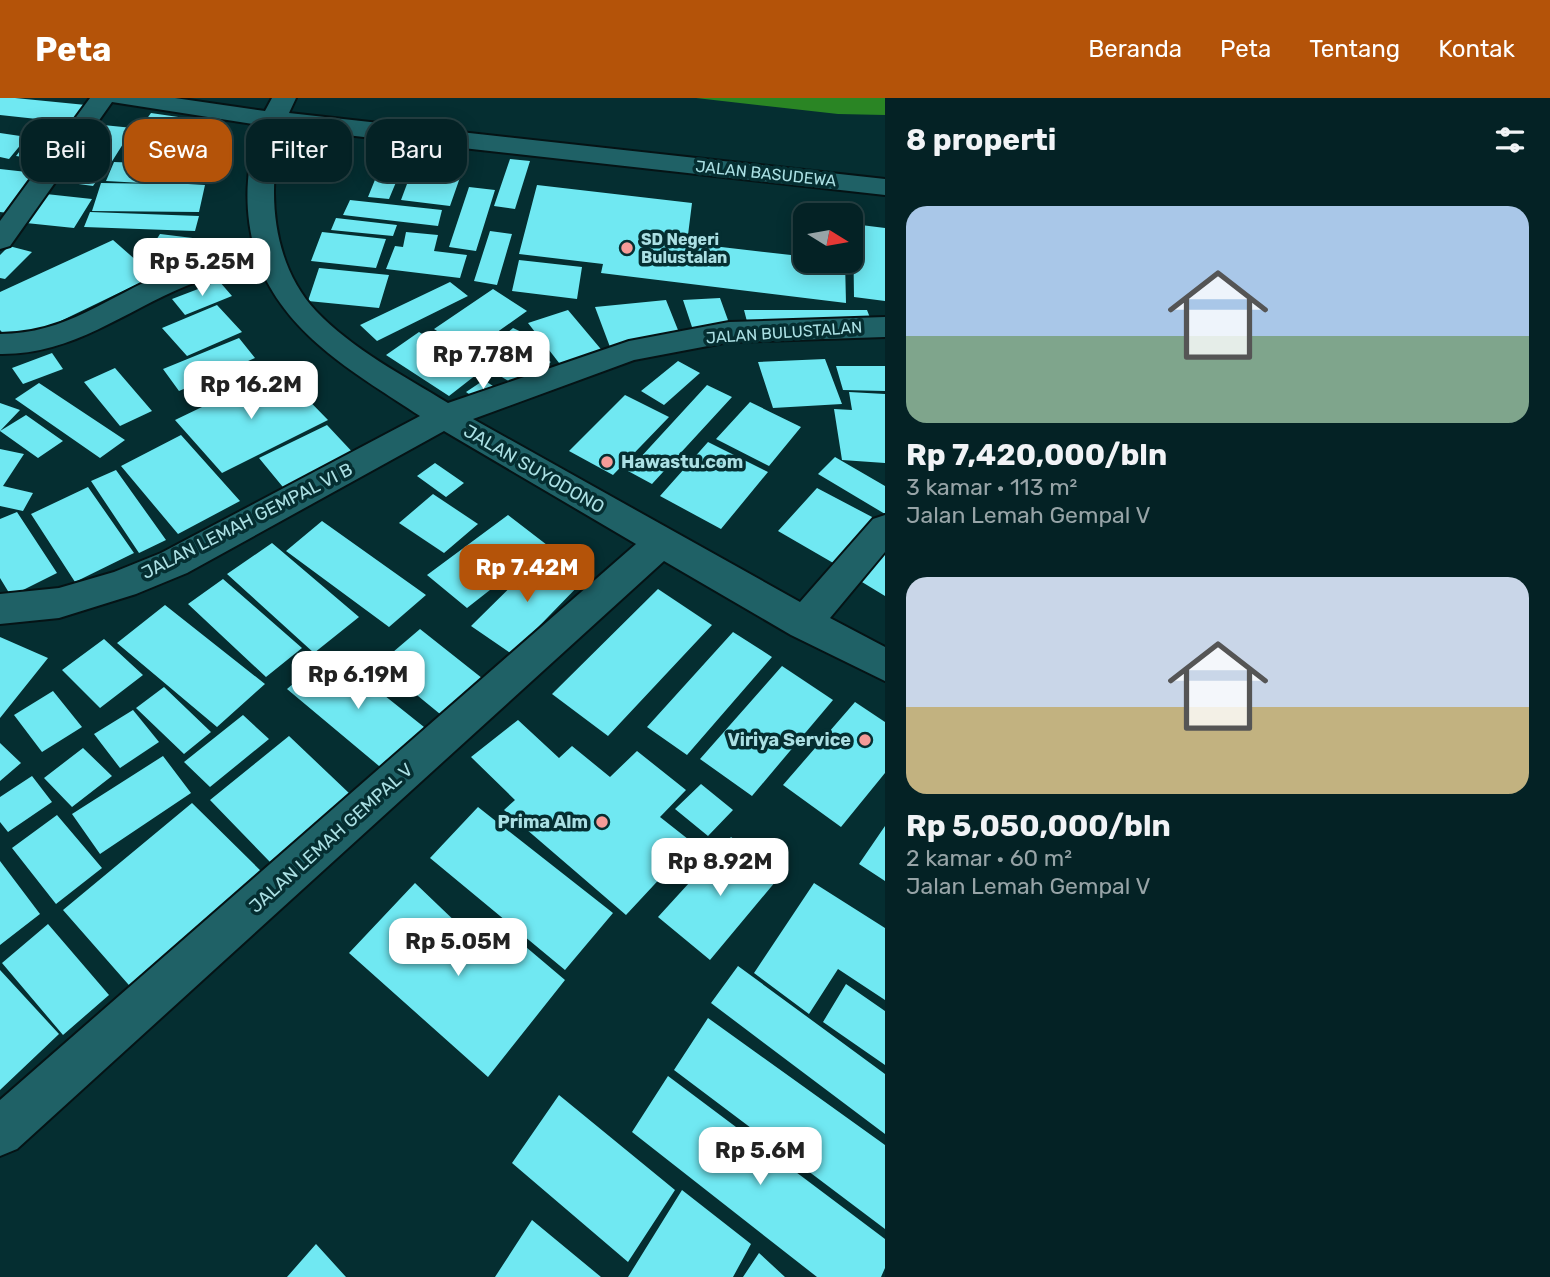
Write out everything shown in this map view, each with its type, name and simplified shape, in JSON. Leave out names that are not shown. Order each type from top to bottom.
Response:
[{"type":"street","points":[[0,240],[103,98]]},
{"type":"street","name":"JALAN BASUDEWA","points":[[122,98],[278,108],[885,187]]},
{"type":"street","name":"JALAN SUYODONO","points":[[278,108],[264,151],[262,227],[269,256],[297,307],[325,337],[444,417],[804,624],[885,665]]},
{"type":"street","points":[[0,344],[26,345],[47,340],[100,318],[179,279],[269,256]]},
{"type":"street","name":"JALAN BULUSTALAN","points":[[444,417],[629,351],[668,342],[729,332],[885,327]]},
{"type":"street","name":"JALAN LEMAH GEMPAL VI B","points":[[0,609],[60,603],[123,584],[174,563],[444,417]]},
{"type":"street","points":[[804,624],[885,528]]},
{"type":"street","name":"JALAN LEMAH GEMPAL V","points":[[0,1132],[662,543]]},
{"type":"shaded area","points":[[696,98],[885,98],[885,115],[838,114]]},
{"type":"building","points":[[0,98],[86,105],[77,119],[0,115]]},
{"type":"building","points":[[151,113],[192,119],[147,119]]},
{"type":"building","points":[[110,126],[124,127],[124,142],[110,165]]},
{"type":"building","points":[[0,133],[21,136],[21,144],[9,159],[0,157]]},
{"type":"building","points":[[510,159],[530,161],[515,209],[494,206]]},
{"type":"building","points":[[114,162],[124,162],[124,182],[110,181]]},
{"type":"building","points":[[0,169],[21,171],[21,182],[40,182],[18,214],[0,212]]},
{"type":"building","points":[[64,182],[96,182],[93,186]]},
{"type":"building","points":[[124,182],[189,182],[188,184],[205,185],[199,212],[92,211],[101,183],[161,184]]},
{"type":"building","points":[[374,182],[396,182],[389,199],[368,197]]},
{"type":"building","points":[[408,182],[458,182],[450,206],[401,200]]},
{"type":"building","name":"SD Negeri Bulustalan","points":[[537,185],[692,203],[687,243],[791,255],[792,214],[793,273],[845,273],[846,303],[601,273],[603,264],[519,254]]},
{"type":"building","points":[[469,187],[495,190],[476,251],[449,247]]},
{"type":"building","points":[[46,194],[92,199],[74,228],[26,223]]},
{"type":"building","points":[[350,200],[442,210],[438,226],[343,215]]},
{"type":"building","points":[[90,212],[199,216],[195,231],[84,227]]},
{"type":"building","points":[[336,218],[397,225],[393,236],[331,230]]},
{"type":"building","points":[[863,225],[885,228],[885,301],[854,297],[854,273],[863,273]]},
{"type":"building","points":[[490,231],[512,234],[497,285],[474,281]]},
{"type":"building","points":[[322,232],[386,239],[376,268],[311,261]]},
{"type":"building","points":[[406,232],[438,235],[434,251],[467,255],[460,278],[386,269],[395,246],[403,247]]},
{"type":"building","points":[[160,234],[217,241],[202,268],[144,259]]},
{"type":"building","points":[[113,240],[154,276],[13,344],[0,330],[0,292]]},
{"type":"building","points":[[9,246],[32,252],[5,279],[0,278],[0,255]]},
{"type":"building","points":[[519,260],[582,267],[577,299],[512,291]]},
{"type":"building","points":[[319,268],[389,275],[379,308],[308,301]]},
{"type":"building","points":[[219,281],[232,296],[185,315],[172,299]]},
{"type":"building","points":[[450,282],[468,296],[377,341],[360,325]]},
{"type":"building","points":[[493,289],[527,311],[469,352],[434,329]]},
{"type":"building","points":[[720,298],[733,334],[695,336],[683,300]]},
{"type":"building","points":[[666,300],[682,340],[610,347],[595,307]]},
{"type":"building","points":[[217,305],[242,332],[187,356],[162,328]]},
{"type":"building","points":[[568,310],[605,354],[563,368],[528,323]]},
{"type":"building","points":[[744,310],[867,310],[876,333],[750,333]]},
{"type":"building","points":[[513,328],[532,337],[502,363],[483,353]]},
{"type":"building","points":[[419,332],[481,371],[449,396],[386,355]]},
{"type":"building","points":[[239,338],[255,358],[179,391],[163,369]]},
{"type":"building","points":[[529,349],[551,362],[518,387],[497,374]]},
{"type":"building","points":[[52,353],[63,369],[23,384],[12,368]]},
{"type":"building","points":[[825,359],[842,404],[773,408],[758,362]]},
{"type":"building","points":[[678,361],[700,373],[664,405],[641,391]]},
{"type":"building","points":[[836,366],[885,366],[885,391],[843,390]]},
{"type":"building","points":[[115,368],[152,411],[120,426],[84,382]]},
{"type":"building","points":[[279,370],[328,420],[222,473],[175,420]]},
{"type":"building","points":[[484,380],[499,390],[482,403],[466,392]]},
{"type":"building","points":[[39,383],[125,440],[100,458],[15,399]]},
{"type":"building","points":[[707,385],[732,397],[652,484],[628,471]]},
{"type":"building","points":[[849,392],[885,394],[885,463],[842,460],[834,409],[852,410]]},
{"type":"building","points":[[625,395],[669,417],[613,475],[569,451]]},
{"type":"building","points":[[750,402],[801,427],[769,466],[716,439]]},
{"type":"building","points":[[0,403],[20,410],[0,431]]},
{"type":"building","points":[[26,415],[63,441],[38,458],[0,431]]},
{"type":"building","points":[[327,425],[357,457],[287,492],[259,458]]},
{"type":"building","points":[[181,435],[240,501],[178,534],[121,466]]},
{"type":"building","points":[[708,442],[768,472],[721,529],[660,496]]},
{"type":"building","points":[[0,449],[24,454],[3,486],[33,493],[23,511],[0,506]]},
{"type":"building","points":[[835,457],[885,486],[885,514],[818,474]]},
{"type":"building","points":[[435,463],[464,483],[446,497],[417,476]]},
{"type":"building","points":[[116,470],[166,540],[139,553],[91,481]]},
{"type":"building","points":[[88,487],[134,553],[75,582],[31,514]]},
{"type":"building","points":[[817,488],[874,518],[835,564],[778,531]]},
{"type":"building","points":[[433,494],[478,524],[444,553],[399,523]]},
{"type":"building","points":[[17,512],[57,573],[11,596],[0,578],[0,519]]},
{"type":"building","points":[[508,515],[547,545],[467,608],[427,575]]},
{"type":"building","points":[[322,521],[426,595],[389,627],[286,551]]},
{"type":"building","points":[[272,543],[359,617],[314,653],[227,574]]},
{"type":"building","points":[[885,550],[885,596],[857,579]]},
{"type":"building","points":[[543,555],[584,580],[512,654],[471,626]]},
{"type":"building","points":[[223,579],[302,648],[266,677],[188,604]]},
{"type":"building","points":[[658,589],[712,625],[608,736],[552,694]]},
{"type":"building","points":[[165,605],[265,684],[217,727],[117,643]]},
{"type":"building","points":[[420,629],[492,686],[451,723],[379,664]]},
{"type":"building","points":[[733,632],[772,657],[687,755],[647,727]]},
{"type":"building","points":[[0,637],[48,658],[0,718]]},
{"type":"building","points":[[104,639],[143,675],[100,708],[62,670]]},
{"type":"building","points":[[330,652],[429,731],[385,771],[287,689]]},
{"type":"building","points":[[782,666],[833,700],[752,796],[700,759]]},
{"type":"building","points":[[164,687],[211,732],[184,754],[136,708]]},
{"type":"building","points":[[53,691],[82,727],[42,752],[14,715]]},
{"type":"building","points":[[855,702],[885,722],[885,773],[841,827],[783,785]]},
{"type":"building","points":[[133,710],[159,742],[120,768],[94,734]]},
{"type":"building","points":[[243,715],[269,739],[210,787],[184,762]]},
{"type":"building","points":[[518,720],[559,758],[572,746],[610,777],[637,751],[686,790],[660,817],[693,843],[626,915],[504,810],[515,800],[471,757]]},
{"type":"building","points":[[289,736],[350,794],[270,862],[210,800]]},
{"type":"building","points":[[0,743],[21,763],[0,781]]},
{"type":"building","points":[[83,748],[112,776],[72,807],[44,778]]},
{"type":"building","points":[[163,756],[191,793],[100,854],[72,814]]},
{"type":"building","points":[[32,776],[52,802],[8,832],[0,822],[0,797]]},
{"type":"building","points":[[701,784],[733,810],[708,836],[675,809]]},
{"type":"building","points":[[192,803],[265,875],[135,992],[63,910]]},
{"type":"building","points":[[478,807],[613,913],[565,970],[430,858]]},
{"type":"building","points":[[57,815],[102,868],[56,904],[12,848]]},
{"type":"building","points":[[885,826],[885,881],[859,864]]},
{"type":"building","points":[[731,837],[781,875],[710,960],[658,917]]},
{"type":"building","points":[[0,861],[40,914],[0,945]]},
{"type":"building","points":[[415,883],[485,950],[513,936],[565,980],[488,1077],[349,953]]},
{"type":"building","points":[[814,883],[885,928],[885,1000],[838,969],[809,1014],[754,973]]},
{"type":"building","points":[[48,924],[109,995],[63,1035],[2,963]]},
{"type":"building","points":[[738,966],[885,1074],[885,1134],[711,1003]]},
{"type":"building","points":[[0,970],[59,1034],[0,1090]]},
{"type":"building","points":[[846,984],[885,1011],[885,1065],[823,1022]]},
{"type":"building","points":[[708,1018],[885,1145],[885,1229],[674,1070]]},
{"type":"building","points":[[668,1076],[885,1239],[885,1268],[881,1277],[817,1277],[632,1132]]},
{"type":"building","points":[[559,1095],[675,1190],[628,1262],[512,1163]]},
{"type":"building","points":[[682,1190],[751,1244],[733,1277],[628,1277]]},
{"type":"building","points":[[532,1220],[601,1277],[495,1277]]},
{"type":"building","points":[[316,1244],[346,1277],[287,1277]]},
{"type":"building","points":[[759,1253],[785,1277],[743,1277]]},
{"type":"place","name":"SD Negeri Bulustalan","points":[[627,248]]},
{"type":"place","name":"Hawastu.com","points":[[607,462]]},
{"type":"place","name":"Viriya Service","points":[[865,740]]},
{"type":"place","name":"Prima Alm","points":[[602,822]]}]
